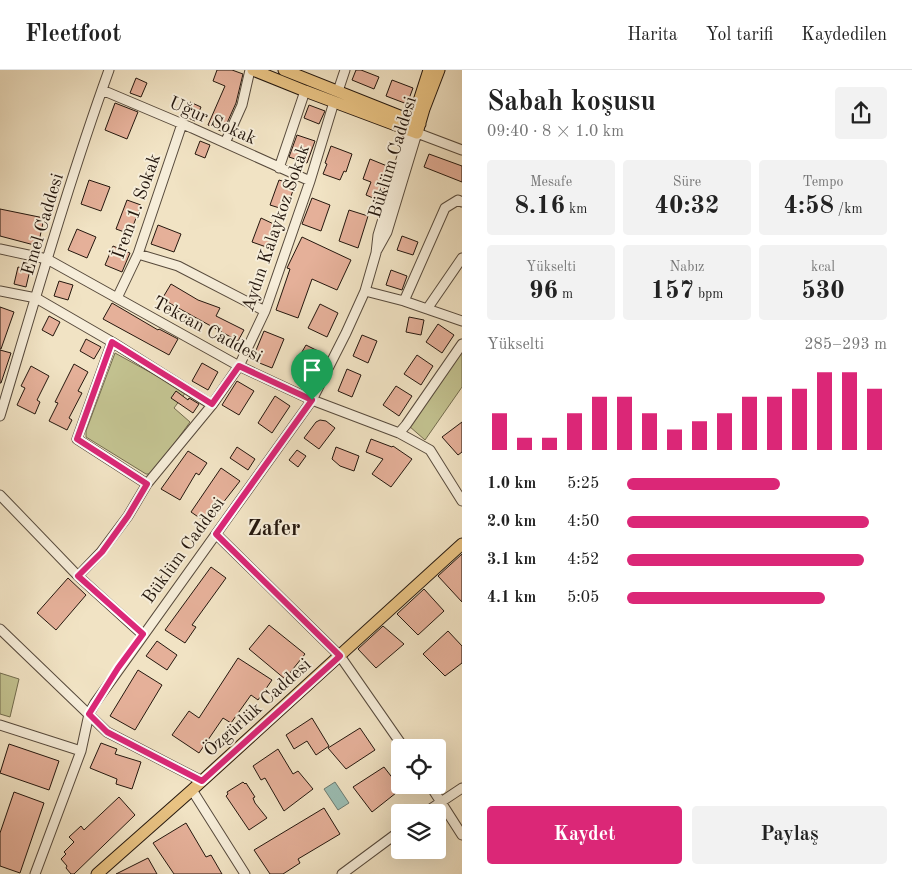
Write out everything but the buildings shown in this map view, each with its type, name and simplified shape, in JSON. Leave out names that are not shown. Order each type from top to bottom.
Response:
[{"type":"main road","points":[[251,70],[334,102],[415,127]]},
{"type":"main road","points":[[284,70],[338,91],[415,127]]},
{"type":"main road","name":"Büklüm Caddesi","points":[[415,127],[429,70]]},
{"type":"main road","name":"Büklüm Caddesi","points":[[415,127],[439,70]]},
{"type":"main road","name":"Özgürlük Caddesi","points":[[97,874],[462,544]]},
{"type":"street","name":"Emel Caddesi","points":[[0,416],[47,259],[109,70]]},
{"type":"street","points":[[225,143],[242,105],[251,70]]},
{"type":"street","points":[[338,91],[345,70]]},
{"type":"street","name":"Uğur Sokak","points":[[102,90],[310,181]]},
{"type":"street","points":[[279,168],[305,91]]},
{"type":"street","name":"Aydın Kalaykoz Sokak","points":[[78,576],[102,552],[128,516],[147,484],[212,404],[239,366],[265,311],[310,181],[334,102]]},
{"type":"street","name":"İrem 1. Sokak","points":[[117,298],[138,254],[182,124]]},
{"type":"street","points":[[415,127],[434,138],[462,150]]},
{"type":"street","name":"Büklüm Caddesi","points":[[35,874],[81,751],[89,714],[143,634],[312,400],[365,291],[376,253],[387,232],[415,127]]},
{"type":"street","points":[[404,301],[445,208],[458,200],[462,202]]},
{"type":"street","name":"Tekcan Caddesi","points":[[0,249],[47,259],[239,366],[312,400],[399,433],[430,450],[462,501]]},
{"type":"street","points":[[138,254],[178,266],[265,311]]},
{"type":"street","points":[[428,309],[462,258]]},
{"type":"street","points":[[0,291],[36,298],[112,342],[212,404]]},
{"type":"street","points":[[365,291],[404,301],[462,321]]},
{"type":"street","points":[[112,342],[77,439],[147,484]]},
{"type":"street","points":[[399,433],[462,344]]},
{"type":"street","points":[[0,496],[78,576],[143,634]]},
{"type":"street","points":[[216,534],[340,656],[398,739]]},
{"type":"street","points":[[0,629],[107,732],[202,781]]},
{"type":"street","points":[[0,725],[81,751]]},
{"type":"street","points":[[437,804],[462,788]]},
{"type":"street","points":[[192,790],[245,874]]},
{"type":"street","points":[[436,794],[462,835]]},
{"type":"street","points":[[342,874],[391,839]]},
{"type":"shaded area","points":[[462,350],[462,387],[425,440],[409,426]]},
{"type":"shaded area","points":[[115,353],[186,392],[174,408],[190,422],[152,474],[146,474],[86,437],[86,431]]},
{"type":"shaded area","points":[[0,673],[19,679],[10,717],[0,714]]},
{"type":"water","points":[[335,782],[349,803],[338,810],[324,789]]},
{"type":"district","name":"Zafer","points":[[274,527]]},
{"type":"route","points":[[112,342],[212,404],[239,366],[312,400],[216,534],[340,656],[202,781],[107,732],[89,714],[118,668],[143,634],[78,576],[102,552],[128,516],[147,484],[77,439],[112,342]]}]
